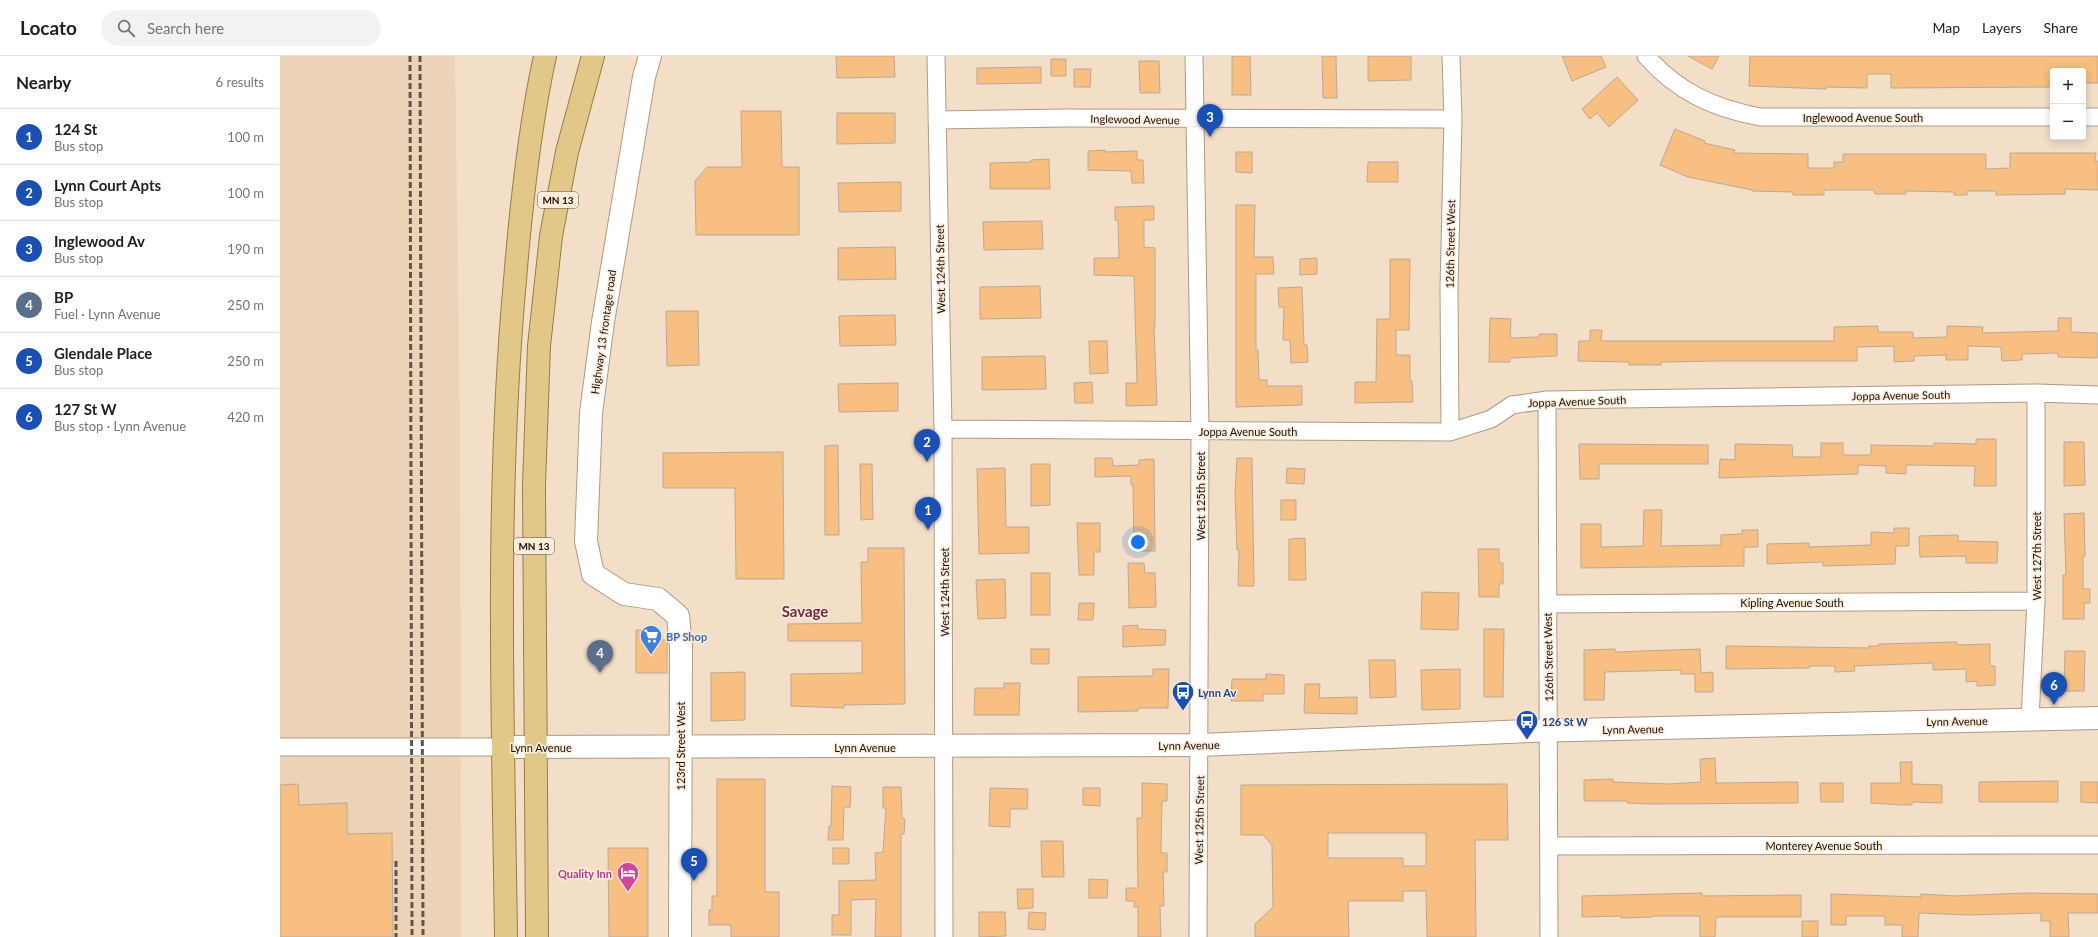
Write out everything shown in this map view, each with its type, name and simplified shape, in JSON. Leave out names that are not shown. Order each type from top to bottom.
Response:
[{"type":"highway","name":"MN 13","points":[[506,937],[503,517],[509,345],[519,233],[539,85],[545,56]]},
{"type":"highway","name":"MN 13","points":[[537,937],[534,485],[539,346],[551,236],[567,152],[593,56]]},
{"type":"main road","name":"Highway 13 frontage road","points":[[624,594],[594,574],[586,541],[586,501],[591,413],[602,322],[644,77],[650,56]]},
{"type":"main road","name":"123rd Street West","points":[[624,594],[658,599],[678,616],[681,647],[680,937]]},
{"type":"main road","name":"Lynn Avenue","points":[[504,747],[680,748],[1200,745],[1549,731],[2098,718]]},
{"type":"street","name":"West 124th Street","points":[[936,56],[943,429],[944,937]]},
{"type":"street","name":"West 125th Street","points":[[1194,56],[1200,431],[1200,745],[1198,937]]},
{"type":"street","name":"126th Street West","points":[[1450,432],[1449,288],[1453,119],[1451,56]]},
{"type":"street","name":"Inglewood Avenue South","points":[[1646,56],[1658,70],[1679,87],[1702,100],[1721,107],[1760,116],[2050,117]]},
{"type":"street","points":[[2086,117],[2098,117]]},
{"type":"street","name":"Inglewood Avenue","points":[[937,120],[1065,118],[1453,119]]},
{"type":"street","name":"Joppa Avenue South","points":[[943,429],[1450,432],[1491,419],[1512,405],[1547,400],[2036,393],[2098,395]]},
{"type":"street","name":"West 127th Street","points":[[2030,719],[2036,601],[2036,393]]},
{"type":"street","name":"126th Street West","points":[[1547,400],[1549,937]]},
{"type":"street","name":"Kipling Avenue South","points":[[1548,604],[2036,601]]},
{"type":"street","name":"Lynn Avenue","points":[[280,747],[504,747]]},
{"type":"street","name":"Monterey Avenue South","points":[[1549,846],[2098,845]]},
{"type":"shaded area","points":[[280,56],[455,56],[460,435],[461,937],[280,937]]},
{"type":"building","points":[[836,56],[894,56],[895,77],[837,78]]},
{"type":"building","points":[[1232,56],[1250,56],[1251,95],[1232,95]]},
{"type":"building","points":[[1322,56],[1336,56],[1337,98],[1323,98]]},
{"type":"building","points":[[1368,56],[1411,56],[1411,80],[1368,81]]},
{"type":"building","points":[[1562,56],[1601,56],[1606,67],[1572,81]]},
{"type":"building","points":[[1688,56],[1719,56],[1712,69]]},
{"type":"building","points":[[1750,56],[2098,56],[2098,83],[2086,83],[2086,68],[2050,68],[2050,87],[1891,88],[1891,74],[1867,74],[1867,88],[1827,87],[1826,89],[1749,86]]},
{"type":"building","points":[[1051,59],[1066,59],[1066,76],[1051,76]]},
{"type":"building","points":[[1139,61],[1159,61],[1160,93],[1140,93]]},
{"type":"building","points":[[1041,67],[1041,83],[977,84],[977,68]]},
{"type":"building","points":[[1074,69],[1091,69],[1090,87],[1074,87]]},
{"type":"building","points":[[1617,77],[1638,100],[1609,127],[1597,113],[1590,119],[1582,109]]},
{"type":"building","points":[[741,111],[781,111],[782,167],[799,167],[799,235],[696,235],[695,181],[707,167],[742,167]]},
{"type":"building","points":[[837,113],[895,113],[895,143],[837,144]]},
{"type":"building","points":[[1675,129],[1705,141],[1704,143],[1735,150],[1734,153],[1808,154],[1808,168],[1834,168],[1834,162],[1843,162],[1843,154],[1986,154],[1986,169],[2010,168],[2010,153],[2096,153],[2095,161],[2098,161],[2098,190],[2065,189],[2065,194],[1996,195],[1996,191],[1967,191],[1967,195],[1954,195],[1954,192],[1906,191],[1906,194],[1875,194],[1874,190],[1824,190],[1824,195],[1793,195],[1793,192],[1752,191],[1688,177],[1660,165]]},
{"type":"building","points":[[1105,150],[1105,152],[1137,151],[1137,160],[1143,160],[1144,183],[1132,183],[1131,171],[1088,170],[1088,151]]},
{"type":"building","points":[[1236,152],[1252,152],[1252,173],[1236,172]]},
{"type":"building","points":[[1049,159],[1050,189],[990,189],[990,163],[1031,162],[1031,160]]},
{"type":"building","points":[[1368,162],[1398,162],[1398,182],[1367,182]]},
{"type":"building","points":[[901,182],[901,211],[839,212],[838,183]]},
{"type":"building","points":[[1236,205],[1255,205],[1254,257],[1273,257],[1274,274],[1256,274],[1256,350],[1258,350],[1259,380],[1267,380],[1267,386],[1302,386],[1302,405],[1236,407]]},
{"type":"building","points":[[1154,206],[1154,220],[1144,220],[1144,247],[1155,248],[1154,327],[1157,405],[1126,406],[1126,383],[1137,383],[1134,276],[1094,275],[1094,258],[1119,258],[1118,220],[1115,220],[1115,207]]},
{"type":"building","points":[[1042,221],[1043,249],[984,250],[983,222]]},
{"type":"building","points":[[895,247],[896,279],[838,280],[838,248]]},
{"type":"building","points":[[1317,258],[1317,274],[1300,275],[1300,259]]},
{"type":"building","points":[[1390,259],[1410,259],[1409,330],[1396,330],[1396,355],[1410,355],[1410,381],[1412,381],[1413,402],[1355,403],[1355,382],[1376,382],[1377,319],[1390,319]]},
{"type":"building","points":[[1040,286],[1041,318],[980,319],[980,287]]},
{"type":"building","points":[[1302,287],[1304,345],[1307,345],[1308,362],[1291,363],[1290,340],[1283,340],[1284,307],[1279,307],[1278,288]]},
{"type":"building","points":[[666,311],[698,311],[699,365],[667,366]]},
{"type":"building","points":[[895,315],[896,345],[840,346],[839,316]]},
{"type":"building","points":[[1490,318],[1511,319],[1510,338],[1539,337],[1539,334],[1557,334],[1557,356],[1510,358],[1510,362],[1489,362]]},
{"type":"building","points":[[2058,318],[2071,318],[2071,332],[2097,333],[2097,358],[2058,357],[2058,353],[2022,354],[2022,360],[2002,361],[2001,347],[1968,346],[1968,360],[1946,360],[1946,355],[1914,356],[1914,361],[1894,362],[1894,346],[1857,347],[1857,361],[1661,362],[1661,365],[1629,365],[1629,362],[1578,361],[1579,341],[1590,341],[1590,330],[1602,330],[1601,341],[1834,341],[1834,327],[1878,326],[1878,332],[1913,332],[1913,338],[1947,337],[1947,326],[1983,327],[1982,333],[2058,331]]},
{"type":"building","points":[[1089,341],[1107,341],[1108,373],[1090,374]]},
{"type":"building","points":[[1045,356],[1046,389],[982,390],[982,357]]},
{"type":"building","points":[[1092,382],[1093,403],[1075,403],[1074,383]]},
{"type":"building","points":[[898,383],[898,411],[839,412],[838,384]]},
{"type":"building","points":[[1976,439],[1996,439],[1996,486],[1974,486],[1975,466],[1906,465],[1906,474],[1886,473],[1886,466],[1858,465],[1858,474],[1719,478],[1720,459],[1735,460],[1735,444],[1792,445],[1793,457],[1821,457],[1821,443],[1843,443],[1843,455],[1871,455],[1871,445],[1934,446],[1934,443],[1976,444]]},
{"type":"building","points":[[2064,442],[2084,442],[2085,485],[2064,486]]},
{"type":"building","points":[[1579,444],[1708,445],[1708,464],[1599,464],[1599,479],[1580,479]]},
{"type":"building","points":[[838,445],[839,535],[825,535],[825,446]]},
{"type":"building","points":[[783,452],[784,579],[736,579],[735,488],[663,488],[663,453]]},
{"type":"building","points":[[1095,458],[1112,458],[1113,466],[1139,465],[1139,460],[1154,459],[1155,551],[1134,551],[1133,485],[1131,485],[1131,476],[1095,477]]},
{"type":"building","points":[[1237,458],[1252,458],[1254,586],[1238,586],[1239,550],[1237,550],[1235,493]]},
{"type":"building","points":[[860,464],[872,464],[873,519],[861,520]]},
{"type":"building","points":[[1031,464],[1050,464],[1050,505],[1031,506]]},
{"type":"building","points":[[1005,468],[1006,527],[1029,527],[1029,553],[979,554],[977,469]]},
{"type":"building","points":[[1287,468],[1305,469],[1304,484],[1286,483]]},
{"type":"building","points":[[1281,500],[1296,500],[1296,520],[1281,520]]},
{"type":"building","points":[[1644,510],[1662,510],[1661,546],[1721,545],[1721,535],[1742,534],[1742,530],[1758,530],[1758,547],[1744,547],[1744,566],[1581,568],[1581,524],[1601,524],[1601,547],[1643,546]]},
{"type":"building","points":[[2084,513],[2085,556],[2083,556],[2083,589],[2090,589],[2090,603],[2084,603],[2084,619],[2063,619],[2063,575],[2066,575],[2064,514]]},
{"type":"building","points":[[1077,523],[1100,523],[1100,552],[1094,552],[1094,575],[1079,575]]},
{"type":"building","points":[[1894,528],[1909,528],[1909,546],[1896,546],[1895,564],[1823,566],[1823,562],[1767,564],[1767,544],[1809,543],[1809,547],[1871,545],[1871,532],[1894,533]]},
{"type":"building","points":[[1958,535],[1958,541],[1998,542],[1997,563],[1966,563],[1966,556],[1920,557],[1919,536]]},
{"type":"building","points":[[1305,538],[1306,580],[1289,580],[1289,539]]},
{"type":"building","points":[[868,548],[904,548],[905,704],[844,705],[844,708],[791,706],[791,674],[862,673],[862,641],[788,641],[788,624],[862,623],[861,562],[868,562]]},
{"type":"building","points":[[1478,549],[1499,549],[1499,563],[1503,563],[1503,584],[1499,584],[1499,597],[1479,597]]},
{"type":"building","points":[[1128,563],[1144,563],[1145,573],[1155,573],[1156,607],[1129,608]]},
{"type":"building","points":[[1031,573],[1050,573],[1050,615],[1031,615]]},
{"type":"building","points":[[1005,579],[1006,618],[978,619],[976,580]]},
{"type":"building","points":[[1422,592],[1459,593],[1458,630],[1421,629]]},
{"type":"building","points":[[1079,603],[1094,603],[1093,620],[1078,620]]},
{"type":"building","points":[[1138,625],[1138,629],[1166,630],[1165,645],[1123,647],[1123,626]]},
{"type":"building","points":[[1484,629],[1504,629],[1503,697],[1484,697]]},
{"type":"building","name":"BP Shop","points":[[636,630],[654,630],[654,640],[667,640],[667,673],[636,673]]},
{"type":"building","points":[[1957,642],[1957,645],[1990,644],[1990,666],[1995,666],[1995,685],[1977,686],[1977,681],[1966,682],[1966,669],[1933,670],[1933,663],[1854,666],[1855,671],[1835,672],[1835,666],[1809,666],[1809,668],[1726,669],[1726,646],[1869,648],[1869,646],[1879,646],[1879,644]]},
{"type":"building","points":[[1031,649],[1049,649],[1049,664],[1031,664]]},
{"type":"building","points":[[1615,649],[1615,652],[1700,649],[1701,673],[1713,672],[1713,692],[1695,692],[1695,674],[1681,674],[1681,670],[1605,672],[1604,700],[1584,700],[1584,650]]},
{"type":"building","points":[[2065,651],[2085,651],[2084,691],[2064,691]]},
{"type":"building","points":[[1369,660],[1395,660],[1396,697],[1370,698]]},
{"type":"building","points":[[1153,669],[1169,669],[1168,708],[1138,708],[1138,711],[1078,712],[1078,677],[1153,676]]},
{"type":"building","points":[[1460,669],[1460,709],[1422,710],[1421,670]]},
{"type":"building","points":[[745,672],[745,720],[711,721],[711,673]]},
{"type":"building","points":[[1266,674],[1284,675],[1284,694],[1263,694],[1263,701],[1231,701],[1232,679],[1266,679]]},
{"type":"building","points":[[1004,683],[1020,683],[1019,715],[974,715],[975,688],[1004,688]]},
{"type":"building","points":[[1305,684],[1320,684],[1319,698],[1357,697],[1357,714],[1304,713]]},
{"type":"building","points":[[1715,758],[1716,783],[1798,782],[1798,803],[1651,804],[1627,803],[1627,801],[1584,801],[1584,780],[1613,779],[1613,782],[1670,784],[1701,782],[1700,759]]},
{"type":"building","points":[[1900,762],[1912,762],[1912,784],[1942,785],[1942,803],[1912,802],[1912,805],[1902,805],[1871,803],[1871,783],[1901,783]]},
{"type":"building","points":[[717,779],[765,779],[765,892],[779,892],[779,937],[731,937],[731,925],[709,925],[709,910],[712,910],[712,896],[717,896]]},
{"type":"building","points":[[2058,781],[2058,802],[1979,802],[1979,782]]},
{"type":"building","points":[[2081,782],[2098,782],[2098,803],[2081,802]]},
{"type":"building","points":[[1142,783],[1167,784],[1167,801],[1162,801],[1161,853],[1167,853],[1167,872],[1163,872],[1164,906],[1160,906],[1161,937],[1138,937],[1138,907],[1134,907],[1134,901],[1126,901],[1126,888],[1138,888],[1137,818],[1142,818]]},
{"type":"building","points":[[1820,783],[1843,783],[1843,802],[1821,802]]},
{"type":"building","points":[[298,784],[299,805],[347,803],[347,834],[392,833],[393,937],[280,937],[280,785]]},
{"type":"building","points":[[1507,784],[1508,840],[1475,840],[1476,937],[1427,937],[1426,891],[1403,891],[1403,901],[1348,901],[1349,937],[1255,937],[1255,924],[1273,907],[1272,845],[1263,835],[1241,835],[1241,785]],"holes":[[[1328,833],[1426,833],[1426,866],[1403,866],[1403,858],[1328,858]]]},
{"type":"building","points":[[832,786],[851,787],[850,807],[844,807],[843,840],[828,840],[829,826],[831,826]]},
{"type":"building","points":[[883,787],[901,787],[902,818],[905,819],[904,834],[901,834],[901,937],[875,937],[876,899],[851,900],[851,935],[832,935],[832,915],[839,915],[839,881],[876,880],[875,853],[883,852],[886,808],[883,808]]},
{"type":"building","points":[[990,788],[1028,789],[1027,809],[1010,809],[1010,827],[989,826]]},
{"type":"building","points":[[1083,788],[1100,788],[1100,806],[1083,805]]},
{"type":"building","points":[[1041,841],[1063,841],[1064,877],[1042,877]]},
{"type":"building","name":"Quality Inn","points":[[608,848],[648,848],[648,937],[609,937]]},
{"type":"building","points":[[833,848],[849,848],[849,864],[833,864]]},
{"type":"building","points":[[1089,879],[1108,880],[1107,898],[1089,898]]},
{"type":"building","points":[[1017,889],[1033,889],[1033,908],[1018,909]]},
{"type":"building","points":[[1702,893],[1702,896],[1801,895],[1801,917],[1716,917],[1715,937],[1700,937],[1700,916],[1652,916],[1621,918],[1621,916],[1582,917],[1582,896]]},
{"type":"building","points":[[2025,893],[2098,894],[2098,913],[2068,913],[2069,937],[2050,937],[2050,921],[2041,921],[2041,913],[1969,915],[1919,913],[1918,937],[1902,937],[1902,925],[1885,925],[1885,916],[1846,916],[1846,925],[1831,925],[1831,894],[1921,897],[1921,894],[1954,896]]},
{"type":"building","points":[[979,912],[1005,912],[1006,936],[979,937]]},
{"type":"building","points":[[1029,912],[1046,913],[1045,930],[1028,929]]},
{"type":"building","points":[[1802,921],[1818,921],[1818,937],[1802,937]]},
{"type":"railway","points":[[410,56],[412,937]]},
{"type":"railway","points":[[420,56],[423,937]]},
{"type":"railway","points":[[396,861],[396,937]]},
{"type":"place","name":"Inglewood Av","points":[[1210,137]]},
{"type":"place","name":"Lynn Court Apts","points":[[927,462]]},
{"type":"place","name":"124 St","points":[[928,530]]},
{"type":"place","name":"BP Shop","points":[[651,656]]},
{"type":"place","name":"BP","points":[[600,673]]},
{"type":"place","name":"127 St W","points":[[2054,705]]},
{"type":"place","name":"Lynn Av","points":[[1183,712]]},
{"type":"place","name":"126 St W","points":[[1527,740]]},
{"type":"place","name":"Glendale Place","points":[[694,881]]},
{"type":"place","name":"Quality Inn","points":[[628,892]]},
{"type":"district","name":"Savage","points":[[805,611]]}]
